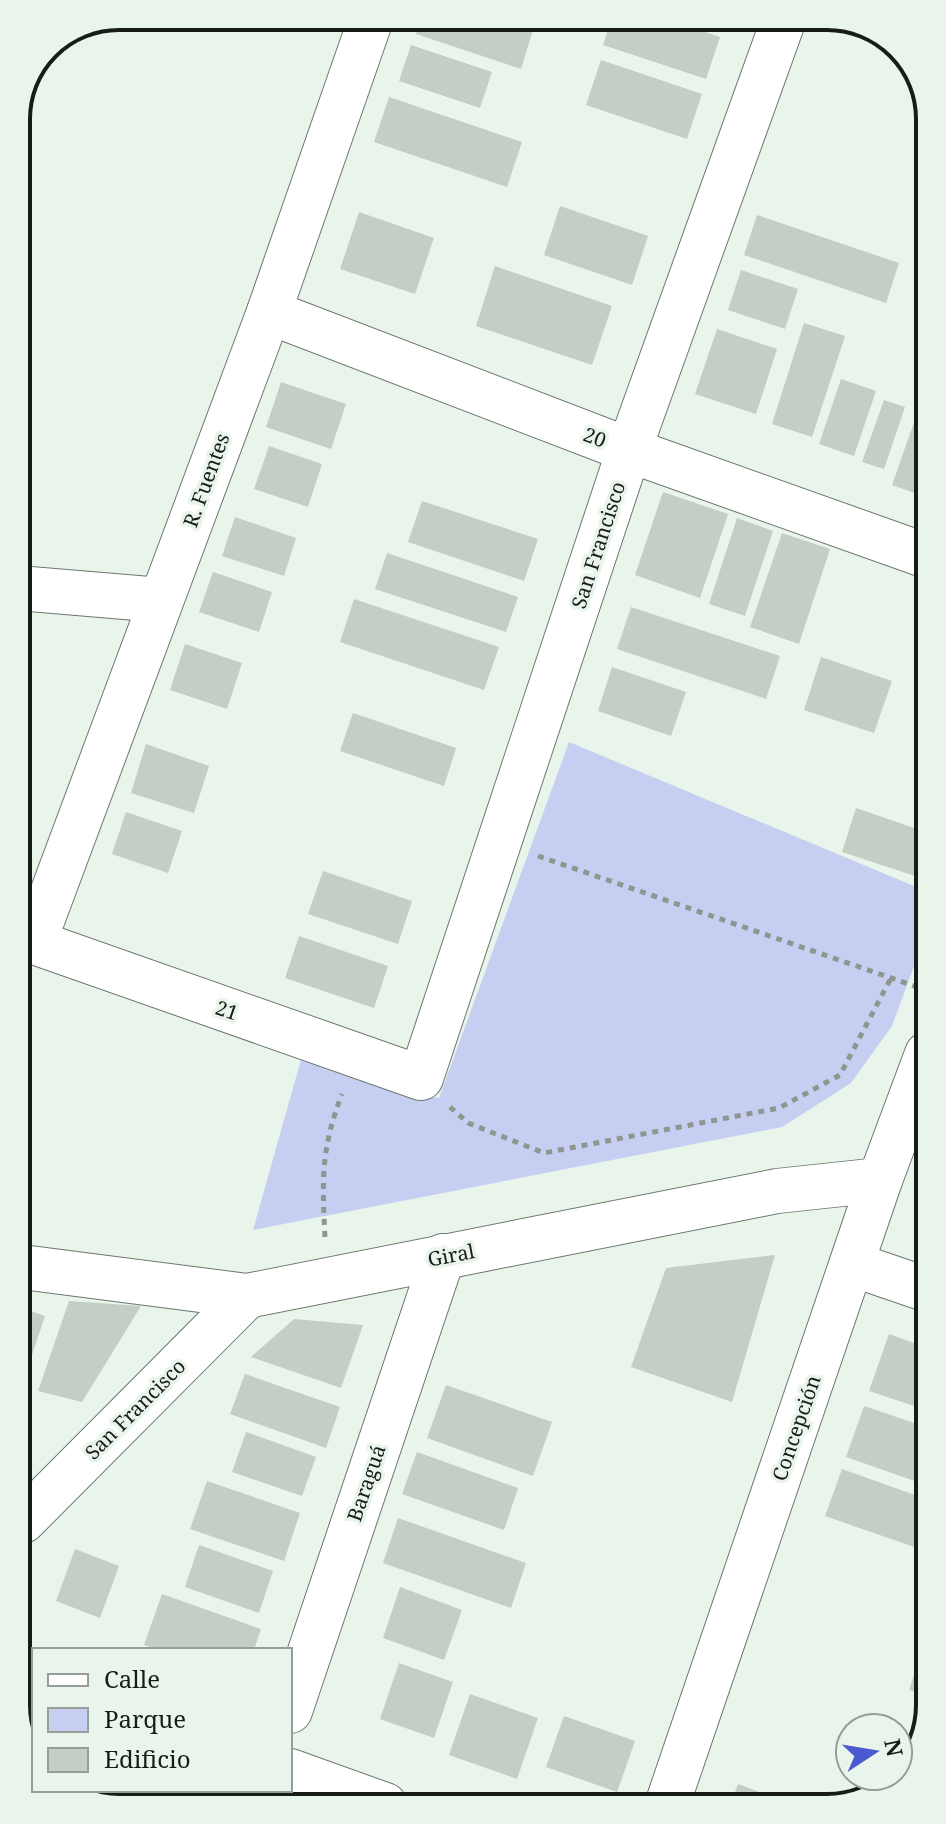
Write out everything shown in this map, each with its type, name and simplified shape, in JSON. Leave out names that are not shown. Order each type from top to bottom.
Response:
[{"type":"street","name":"R. Fuentes","points":[[34,942],[269,312],[367,30]]},
{"type":"street","name":"San Francisco","points":[[421,1078],[629,450],[780,30]]},
{"type":"street","name":"20","points":[[269,312],[629,450],[916,552]]},
{"type":"street","points":[[30,589],[161,600]]},
{"type":"street","name":"21","points":[[34,942],[421,1078]]},
{"type":"street","name":"Concepción","points":[[671,1794],[880,1180],[916,1083]]},
{"type":"street","name":"Giral","points":[[30,1268],[247,1296],[777,1191],[880,1180]]},
{"type":"street","name":"Baraguá","points":[[292,1705],[443,1256]]},
{"type":"street","points":[[852,1264],[916,1286]]},
{"type":"street","name":"San Francisco","points":[[30,1514],[247,1296]]},
{"type":"street","points":[[292,1772],[354,1794]]},
{"type":"path","points":[[499,843],[916,987]]},
{"type":"path","points":[[421,1078],[468,1123],[544,1153],[779,1108],[840,1075],[891,978]]},
{"type":"path","points":[[327,1280],[322,1167],[330,1125],[357,1056]]},
{"type":"green space","points":[[569,742],[916,887],[916,961],[892,1026],[851,1083],[782,1127],[253,1230],[302,1056],[439,1098]]},
{"type":"building","points":[[417,30],[533,30],[521,69],[416,34]]},
{"type":"building","points":[[608,30],[700,30],[720,37],[706,79],[603,45]]},
{"type":"building","points":[[411,45],[492,72],[480,108],[399,81]]},
{"type":"building","points":[[601,60],[702,94],[687,139],[586,105]]},
{"type":"building","points":[[389,97],[522,142],[507,187],[374,142]]},
{"type":"building","points":[[560,206],[648,236],[632,285],[544,255]]},
{"type":"building","points":[[359,212],[434,238],[415,294],[340,269]]},
{"type":"building","points":[[757,215],[899,263],[886,303],[744,255]]},
{"type":"building","points":[[495,266],[612,306],[592,365],[476,326]]},
{"type":"building","points":[[741,270],[798,289],[785,329],[728,310]]},
{"type":"building","points":[[804,323],[845,336],[812,437],[772,424]]},
{"type":"building","points":[[717,329],[777,349],[756,414],[695,394]]},
{"type":"building","points":[[841,379],[876,391],[854,456],[819,444]]},
{"type":"building","points":[[281,382],[346,404],[331,449],[266,427]]},
{"type":"building","points":[[884,400],[905,407],[884,469],[862,462]]},
{"type":"building","points":[[916,417],[916,494],[892,485]]},
{"type":"building","points":[[269,446],[322,464],[308,507],[254,489]]},
{"type":"building","points":[[663,492],[728,514],[700,598],[635,575]]},
{"type":"building","points":[[422,501],[538,539],[524,581],[408,542]]},
{"type":"building","points":[[235,517],[296,538],[284,576],[222,556]]},
{"type":"building","points":[[737,518],[773,531],[745,616],[709,604]]},
{"type":"building","points":[[782,533],[830,549],[799,644],[750,627]]},
{"type":"building","points":[[387,553],[518,597],[506,632],[375,589]]},
{"type":"building","points":[[213,572],[272,592],[259,632],[199,612]]},
{"type":"building","points":[[354,599],[499,647],[484,690],[340,642]]},
{"type":"building","points":[[631,607],[780,656],[766,699],[617,649]]},
{"type":"building","points":[[185,644],[242,663],[227,709],[170,690]]},
{"type":"building","points":[[821,657],[892,681],[874,733],[804,710]]},
{"type":"building","points":[[612,667],[686,692],[671,736],[598,711]]},
{"type":"building","points":[[353,713],[456,748],[444,786],[340,751]]},
{"type":"building","points":[[146,744],[209,766],[194,813],[131,793]]},
{"type":"building","points":[[856,808],[916,829],[916,876],[842,852]]},
{"type":"building","points":[[126,812],[182,831],[168,873],[112,854]]},
{"type":"building","points":[[323,871],[412,901],[398,944],[308,914]]},
{"type":"building","points":[[299,936],[388,966],[374,1008],[285,978]]},
{"type":"building","points":[[775,1255],[732,1402],[631,1367],[666,1268]]},
{"type":"building","points":[[69,1301],[141,1306],[82,1402],[38,1391]]},
{"type":"building","points":[[30,1311],[45,1316],[30,1361]]},
{"type":"building","points":[[294,1319],[363,1325],[341,1388],[251,1357]]},
{"type":"building","points":[[889,1334],[916,1344],[916,1407],[869,1391]]},
{"type":"building","points":[[245,1374],[340,1407],[326,1448],[230,1414]]},
{"type":"building","points":[[446,1385],[552,1422],[533,1476],[427,1438]]},
{"type":"building","points":[[864,1406],[916,1424],[916,1481],[846,1457]]},
{"type":"building","points":[[246,1432],[316,1457],[302,1496],[232,1472]]},
{"type":"building","points":[[417,1452],[518,1488],[504,1530],[402,1494]]},
{"type":"building","points":[[842,1469],[916,1495],[916,1548],[825,1516]]},
{"type":"building","points":[[207,1481],[300,1513],[284,1561],[190,1529]]},
{"type":"building","points":[[398,1518],[526,1563],[511,1608],[383,1563]]},
{"type":"building","points":[[199,1545],[273,1571],[259,1613],[185,1587]]},
{"type":"building","points":[[75,1549],[119,1566],[100,1618],[56,1601]]},
{"type":"building","points":[[400,1587],[462,1610],[444,1660],[383,1638]]},
{"type":"building","points":[[162,1594],[261,1629],[255,1648],[153,1648],[144,1645]]},
{"type":"building","points":[[399,1663],[453,1682],[434,1738],[380,1719]]},
{"type":"building","points":[[916,1669],[916,1692],[909,1690]]},
{"type":"building","points":[[470,1694],[538,1718],[517,1779],[449,1755]]},
{"type":"building","points":[[564,1716],[635,1741],[617,1792],[546,1767]]},
{"type":"building","points":[[738,1784],[764,1794],[734,1794]]},
{"type":"building","points":[[101,1792],[185,1792],[113,1794]]}]
